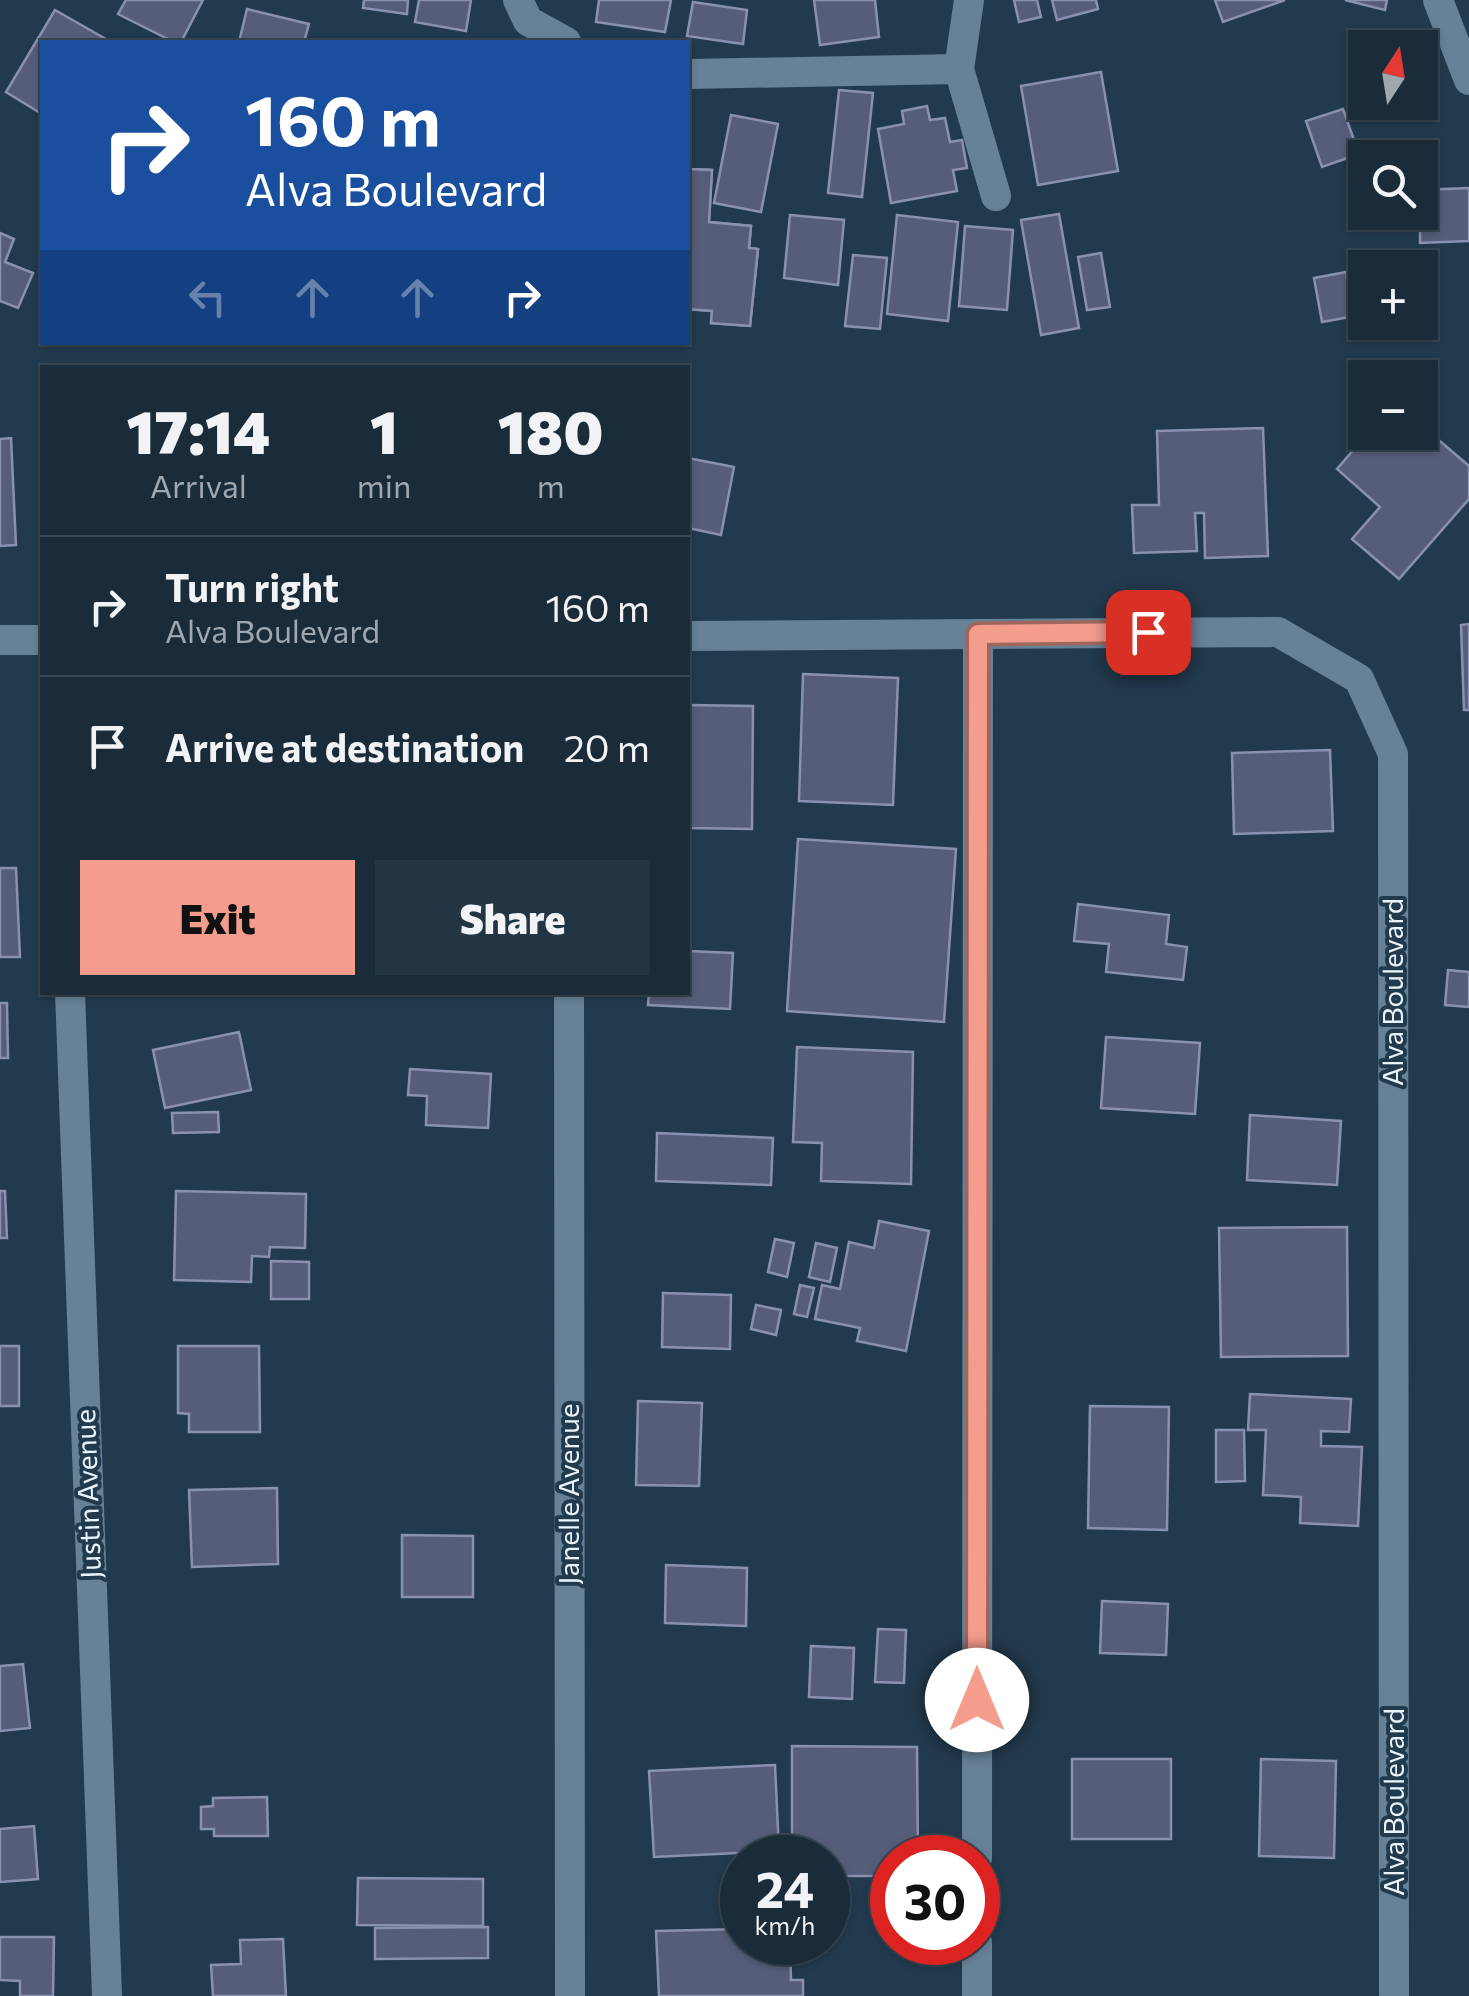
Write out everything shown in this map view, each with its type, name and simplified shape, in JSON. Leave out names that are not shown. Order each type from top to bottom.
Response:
[{"type":"street","points":[[518,0],[528,21],[562,40]]},
{"type":"street","points":[[969,0],[959,70],[996,196]]},
{"type":"street","points":[[1438,0],[1469,80]]},
{"type":"street","points":[[690,74],[959,70]]},
{"type":"street","name":"Alva Boulevard","points":[[690,636],[1278,632],[1359,679],[1393,754],[1394,1996]]},
{"type":"street","points":[[977,1835],[978,634]]},
{"type":"street","points":[[0,640],[40,640]]},
{"type":"street","name":"Justin Avenue","points":[[70,995],[107,1996]]},
{"type":"street","name":"Janelle Avenue","points":[[569,995],[570,1996]]},
{"type":"street","points":[[977,1965],[977,1996]]},
{"type":"building","points":[[126,0],[203,0],[182,40],[170,40],[118,14]]},
{"type":"building","points":[[364,0],[408,0],[407,14],[363,8]]},
{"type":"building","points":[[419,0],[471,0],[466,31],[415,22]]},
{"type":"building","points":[[599,0],[671,0],[665,32],[596,22]]},
{"type":"building","points":[[814,0],[875,0],[879,37],[820,45]]},
{"type":"building","points":[[1014,0],[1037,0],[1041,17],[1019,22]]},
{"type":"building","points":[[1052,0],[1096,0],[1098,9],[1057,20]]},
{"type":"building","points":[[1215,0],[1285,0],[1223,22]]},
{"type":"building","points":[[1345,0],[1387,0],[1385,10]]},
{"type":"building","points":[[693,2],[747,10],[743,44],[687,36]]},
{"type":"building","points":[[247,9],[309,24],[305,40],[239,40]]},
{"type":"building","points":[[55,10],[108,40],[40,40],[40,113],[6,92]]},
{"type":"building","points":[[1101,72],[1118,171],[1038,185],[1021,86]]},
{"type":"building","points":[[839,90],[873,93],[862,197],[828,193]]},
{"type":"building","points":[[927,106],[930,120],[945,118],[950,142],[962,140],[967,168],[953,170],[957,191],[891,203],[878,129],[904,124],[902,111]]},
{"type":"building","points":[[1343,109],[1354,140],[1348,140],[1348,158],[1322,167],[1306,121]]},
{"type":"building","points":[[731,115],[778,124],[761,212],[714,203]]},
{"type":"building","points":[[690,169],[712,170],[709,222],[751,226],[749,248],[758,249],[750,326],[711,323],[712,311],[690,309],[690,273]],"holes":[[[692,252],[716,254],[714,276],[690,273]]]},
{"type":"building","points":[[690,169],[712,170],[709,222],[751,226],[749,248],[758,249],[750,326],[711,323],[712,311],[690,309]]},
{"type":"building","points":[[1469,188],[1469,241],[1420,243],[1420,230],[1438,230],[1438,189]]},
{"type":"building","points":[[1059,214],[1079,328],[1041,335],[1021,220]]},
{"type":"building","points":[[790,215],[844,220],[838,285],[784,278]]},
{"type":"building","points":[[897,215],[958,222],[948,321],[887,314]]},
{"type":"building","points":[[965,226],[1013,230],[1007,310],[959,306]]},
{"type":"building","points":[[0,233],[14,239],[5,262],[33,273],[18,308],[0,301]]},
{"type":"building","points":[[1101,253],[1110,307],[1087,310],[1078,257]]},
{"type":"building","points":[[853,255],[887,258],[880,329],[845,326]]},
{"type":"building","points":[[1346,272],[1348,317],[1322,322],[1314,278]]},
{"type":"building","points":[[1263,428],[1268,556],[1205,558],[1204,513],[1195,513],[1197,551],[1134,553],[1132,505],[1159,505],[1157,431]]},
{"type":"building","points":[[11,438],[16,545],[0,546],[0,439]]},
{"type":"building","points":[[1438,439],[1469,466],[1469,499],[1399,579],[1352,539],[1380,507],[1337,469],[1353,450],[1438,450]]},
{"type":"building","points":[[690,458],[734,467],[721,535],[690,528]]},
{"type":"building","points":[[1469,624],[1469,710],[1464,710],[1461,625]]},
{"type":"building","points":[[803,674],[898,678],[893,805],[799,801]]},
{"type":"building","points":[[690,705],[753,706],[752,829],[690,828]]},
{"type":"building","points":[[1330,750],[1333,831],[1234,834],[1232,753]]},
{"type":"building","points":[[798,839],[956,849],[944,1022],[787,1011]]},
{"type":"building","points":[[0,868],[16,868],[20,957],[0,957]]},
{"type":"building","points":[[1078,904],[1169,915],[1166,944],[1187,947],[1183,980],[1106,972],[1109,944],[1074,941]]},
{"type":"building","points":[[690,951],[733,953],[730,1009],[648,1005],[649,995],[690,995]]},
{"type":"building","points":[[1448,970],[1469,972],[1469,1007],[1445,1005]]},
{"type":"building","points":[[0,1003],[7,1003],[8,1058],[0,1058]]},
{"type":"building","points":[[239,1032],[251,1090],[165,1108],[153,1050]]},
{"type":"building","points":[[1106,1037],[1200,1043],[1195,1114],[1101,1108]]},
{"type":"building","points":[[797,1047],[913,1052],[911,1184],[821,1181],[822,1143],[793,1142]]},
{"type":"building","points":[[410,1069],[491,1074],[488,1128],[426,1125],[427,1096],[408,1095]]},
{"type":"building","points":[[218,1112],[219,1132],[173,1133],[172,1113]]},
{"type":"building","points":[[1250,1115],[1341,1121],[1337,1185],[1247,1180]]},
{"type":"building","points":[[657,1133],[773,1138],[771,1185],[656,1181]]},
{"type":"building","points":[[0,1191],[5,1191],[7,1238],[0,1238]]},
{"type":"building","points":[[176,1191],[306,1194],[305,1248],[270,1247],[269,1257],[252,1256],[251,1282],[174,1280]]},
{"type":"building","points":[[879,1221],[929,1231],[906,1351],[857,1341],[860,1328],[815,1319],[822,1285],[840,1289],[849,1242],[874,1248]]},
{"type":"building","points":[[1347,1227],[1348,1356],[1221,1357],[1219,1228]]},
{"type":"building","points":[[775,1239],[794,1243],[787,1277],[768,1272]]},
{"type":"building","points":[[816,1243],[837,1248],[830,1282],[809,1277]]},
{"type":"building","points":[[271,1261],[309,1262],[309,1299],[271,1299]]},
{"type":"building","points":[[800,1285],[814,1288],[807,1317],[794,1314]]},
{"type":"building","points":[[663,1293],[731,1295],[730,1349],[662,1347]]},
{"type":"building","points":[[756,1305],[781,1310],[776,1335],[751,1329]]},
{"type":"building","points":[[0,1346],[19,1346],[19,1406],[0,1406]]},
{"type":"building","points":[[178,1346],[259,1346],[260,1432],[189,1432],[189,1414],[178,1413]]},
{"type":"building","points":[[1250,1394],[1351,1399],[1349,1432],[1321,1431],[1321,1446],[1362,1447],[1358,1526],[1300,1523],[1301,1497],[1263,1495],[1266,1430],[1248,1430]]},
{"type":"building","points":[[638,1401],[702,1403],[699,1486],[636,1485]]},
{"type":"building","points":[[1090,1406],[1169,1407],[1167,1530],[1088,1528]]},
{"type":"building","points":[[1216,1430],[1244,1430],[1245,1481],[1216,1482]]},
{"type":"building","points":[[277,1488],[278,1564],[192,1567],[189,1490]]},
{"type":"building","points":[[402,1535],[473,1536],[473,1597],[402,1597]]},
{"type":"building","points":[[666,1565],[747,1568],[746,1626],[665,1623]]},
{"type":"building","points":[[1102,1601],[1168,1604],[1166,1655],[1100,1653]]},
{"type":"building","points":[[878,1629],[906,1630],[904,1683],[875,1682]]},
{"type":"building","points":[[811,1646],[854,1648],[852,1699],[809,1697]]},
{"type":"building","points":[[23,1664],[30,1728],[0,1731],[0,1666]]},
{"type":"building","points":[[792,1746],[917,1747],[918,1835],[870,1835],[870,1876],[850,1876],[850,1835],[792,1835]]},
{"type":"building","points":[[1072,1759],[1171,1759],[1171,1839],[1072,1839]]},
{"type":"building","points":[[1261,1759],[1336,1761],[1334,1858],[1259,1856]]},
{"type":"building","points":[[775,1765],[778,1835],[720,1835],[720,1854],[654,1857],[649,1771]]},
{"type":"building","points":[[267,1797],[268,1836],[214,1836],[214,1829],[201,1829],[201,1807],[213,1806],[213,1798]]},
{"type":"building","points":[[34,1826],[38,1879],[0,1882],[0,1829]]},
{"type":"building","points":[[358,1878],[483,1879],[483,1926],[357,1925]]},
{"type":"building","points":[[488,1927],[488,1958],[375,1959],[375,1928]]},
{"type":"building","points":[[720,1930],[720,1965],[791,1965],[791,1980],[803,1980],[803,1996],[659,1996],[656,1931]]},
{"type":"building","points":[[0,1937],[54,1937],[53,1996],[20,1996],[20,1981],[0,1980]]},
{"type":"building","points":[[283,1939],[286,1996],[213,1996],[211,1965],[241,1964],[240,1940]]},
{"type":"route","points":[[977,1700],[978,634],[1148,632]]}]
